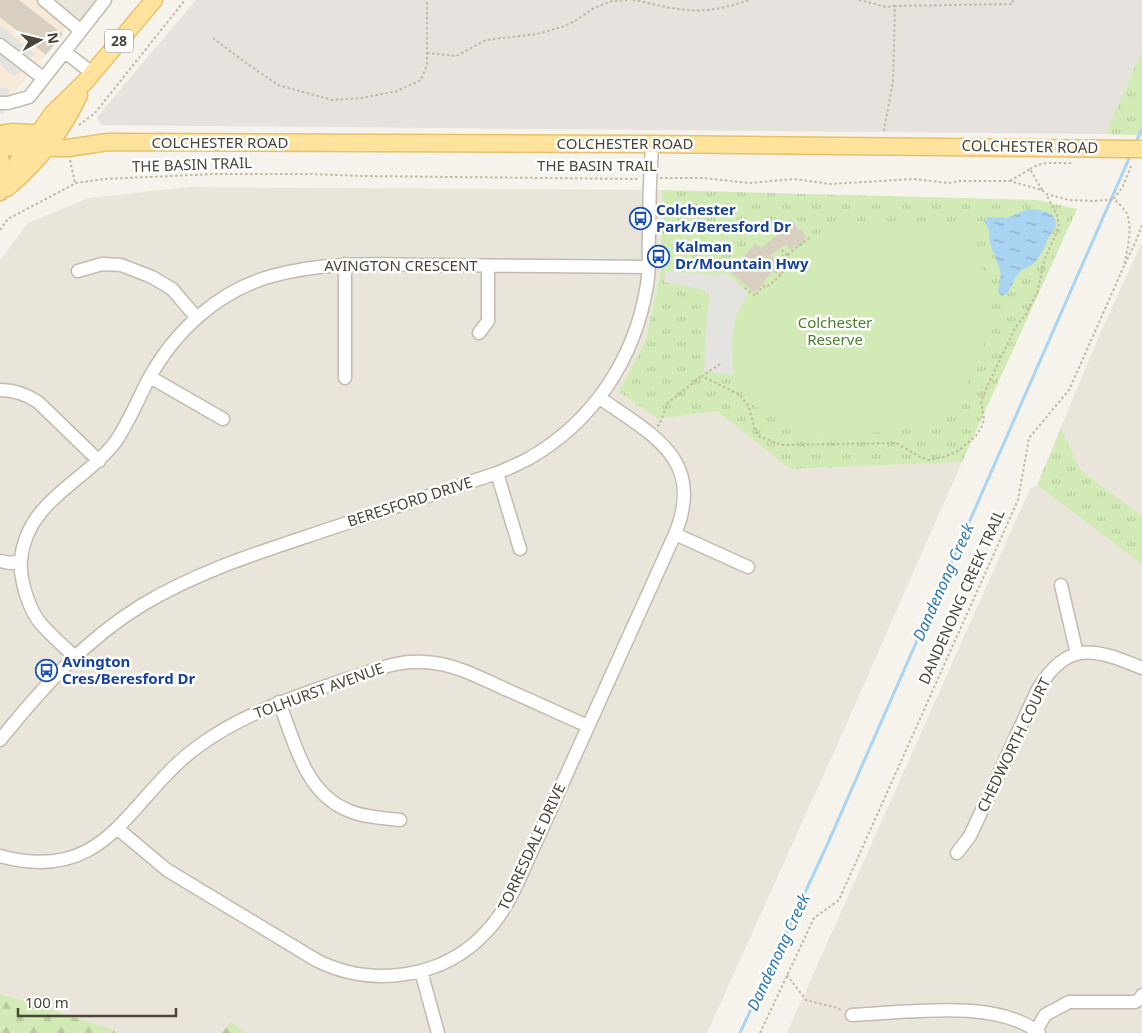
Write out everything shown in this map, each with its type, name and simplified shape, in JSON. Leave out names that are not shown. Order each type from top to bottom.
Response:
[{"type":"main road","name":"28","points":[[1,191],[37,143],[53,113],[88,78],[154,0]]},
{"type":"main road","name":"28","points":[[37,143],[55,135],[88,78]]},
{"type":"main road","points":[[0,134],[12,132],[37,143]]},
{"type":"main road","name":"COLCHESTER ROAD","points":[[55,135],[108,142],[652,144],[1142,149]]},
{"type":"main road","name":"COLCHESTER ROAD","points":[[37,143],[68,148],[108,142]]},
{"type":"main road","points":[[0,147],[37,143]]},
{"type":"main road","points":[[0,158],[4,174],[1,191]]},
{"type":"street","points":[[44,0],[81,31]]},
{"type":"street","points":[[0,103],[8,103],[29,97],[105,0]]},
{"type":"street","points":[[0,44],[43,78]]},
{"type":"street","points":[[65,52],[88,78]]},
{"type":"street","name":"BERESFORD DRIVE","points":[[0,740],[29,704],[74,656],[142,606],[184,582],[238,559],[497,473],[527,459],[557,439],[579,420],[611,383],[639,320],[647,284],[652,144]]},
{"type":"street","points":[[78,271],[102,264],[121,265],[144,274],[172,289],[197,318]]},
{"type":"street","points":[[345,264],[345,378]]},
{"type":"street","name":"AVINGTON CRESCENT","points":[[74,656],[40,624],[31,606],[24,587],[21,561],[23,545],[38,514],[49,502],[99,460],[115,442],[162,356],[178,335],[216,302],[232,292],[270,276],[318,266],[345,264],[648,267]]},
{"type":"street","points":[[479,333],[488,320],[488,266]]},
{"type":"street","points":[[150,377],[223,419]]},
{"type":"street","points":[[0,390],[12,390],[27,395],[38,402],[99,460]]},
{"type":"street","name":"TORRESDALE DRIVE","points":[[118,830],[167,870],[327,966],[359,974],[402,975],[440,964],[471,946],[500,916],[518,884],[675,534],[682,513],[685,493],[683,481],[674,457],[664,445],[600,398]]},
{"type":"street","points":[[497,473],[520,549]]},
{"type":"street","points":[[675,534],[748,567]]},
{"type":"street","points":[[0,561],[10,563],[21,561]]},
{"type":"street","points":[[1061,585],[1078,654]]},
{"type":"street","name":"CHEDWORTH COURT","points":[[957,853],[970,836],[1038,689],[1053,669],[1068,658],[1078,654],[1094,652],[1108,654],[1142,668]]},
{"type":"street","name":"TOLHURST AVENUE","points":[[0,856],[35,863],[69,859],[102,843],[118,830],[165,774],[199,746],[233,724],[279,702],[385,666],[422,661],[452,666],[588,726]]},
{"type":"street","points":[[279,702],[303,764],[314,785],[324,795],[344,809],[360,814],[400,820]]},
{"type":"street","points":[[421,971],[438,1033]]},
{"type":"street","points":[[852,1015],[948,1010],[987,1013],[1006,1016],[1037,1032],[1045,1015],[1069,1002],[1135,1002],[1142,995]]},
{"type":"path","points":[[71,128],[95,113],[186,0]]},
{"type":"path","points":[[213,38],[278,85],[332,100],[362,98],[397,90],[421,80],[427,65],[427,0]]},
{"type":"path","points":[[427,54],[456,56],[486,40],[537,34],[576,21],[594,8],[612,1],[628,0]]},
{"type":"path","points":[[634,0],[699,11],[720,8],[749,0]]},
{"type":"path","points":[[859,0],[887,7],[1013,4],[1013,0]]},
{"type":"path","points":[[884,131],[893,81],[895,6]]},
{"type":"path","points":[[68,153],[76,183]]},
{"type":"path","points":[[1046,194],[1069,200],[1103,201],[1114,199],[1123,186],[1132,164]]},
{"type":"path","points":[[1010,181],[1030,169],[1042,190]]},
{"type":"path","name":"THE BASIN TRAIL","points":[[0,230],[8,219],[76,183],[104,179],[215,174],[703,178],[750,183],[794,179],[830,184],[914,179],[948,183],[961,181],[1010,181],[1042,190],[1046,194]]},
{"type":"path","points":[[702,376],[740,395],[749,407],[758,436],[782,445],[889,443],[902,446],[928,460],[944,457],[958,451],[976,436],[982,426],[984,419],[982,400],[987,387],[1015,328],[1026,314],[1038,290],[1044,261],[1059,227],[1056,215],[1046,194]]},
{"type":"path","name":"DANDENONG CREEK TRAIL","points":[[760,1033],[814,918],[838,900],[847,882],[1018,500],[1029,438],[1069,390],[1124,266],[1129,226],[1127,213],[1114,199]]},
{"type":"path","points":[[1124,266],[1142,225]]},
{"type":"path","points":[[787,255],[809,238],[808,236]]},
{"type":"path","points":[[745,288],[755,296],[763,286],[766,287],[780,275],[788,262],[787,255],[782,250]]},
{"type":"path","points":[[775,271],[780,275]]},
{"type":"path","points":[[647,432],[659,425],[668,403],[720,364]]},
{"type":"path","points":[[787,975],[806,1000],[834,1007],[852,1015]]},
{"type":"shaded area","points":[[0,0],[50,0],[74,19],[0,110]]},
{"type":"shaded area","points":[[50,0],[112,0],[88,30]]},
{"type":"shaded area","points":[[196,0],[1142,0],[1142,51],[1105,134],[101,125],[97,117]]},
{"type":"shaded area","points":[[0,25],[36,55],[28,58],[22,72],[13,76],[0,64]]},
{"type":"shaded area","points":[[0,88],[9,88],[9,106],[4,106],[4,114],[0,114]]},
{"type":"shaded area","points":[[190,187],[662,190],[661,271],[646,339],[619,392],[658,419],[717,411],[790,469],[962,462],[707,1033],[0,1033],[0,260],[28,223],[89,198]]},
{"type":"shaded area","points":[[1142,242],[1142,1033],[787,1033],[1030,489],[1037,485],[1099,336]]},
{"type":"shaded area","points":[[665,271],[715,275],[726,273],[748,293],[735,319],[732,342],[733,375],[704,371],[707,315],[710,298],[707,293],[701,289],[664,282]]},
{"type":"green space","points":[[1142,51],[1142,135],[1105,134]]},
{"type":"green space","name":"Colchester Reserve","points":[[662,190],[1037,200],[1077,209],[962,462],[790,469],[717,411],[658,419],[619,392],[646,339],[661,271]]},
{"type":"green space","points":[[970,226],[975,231],[987,301],[988,328],[980,357],[949,414],[932,424],[889,431],[849,435],[803,433],[756,407],[746,398],[738,387],[733,375],[732,342],[735,319],[748,293],[752,297],[780,265],[801,246],[812,238],[838,227]]},
{"type":"green space","points":[[1061,429],[1080,470],[1142,516],[1142,564],[1037,485]]},
{"type":"green space","points":[[0,994],[114,1030],[116,1033],[0,1033]]},
{"type":"green space","points":[[231,1022],[246,1033],[222,1033]]},
{"type":"water","points":[[1028,209],[1043,211],[1052,215],[1056,222],[1055,228],[1038,258],[1020,272],[1009,291],[1002,296],[998,292],[1001,273],[990,243],[989,230],[984,222],[988,217],[1007,218]]},
{"type":"building","points":[[0,0],[19,0],[63,34],[46,55],[0,17]]},
{"type":"building","points":[[781,217],[785,223],[791,219],[799,230],[801,229],[806,238],[790,250],[786,244],[770,256],[779,263],[755,293],[731,273],[755,243],[761,248],[778,234]]},
{"type":"waterway","name":"Dandenong Creek","points":[[1135,144],[1142,129]]},
{"type":"waterway","name":"Dandenong Creek","points":[[740,1033],[828,843],[1131,154]]},
{"type":"place","name":"Colchester Park/Beresford Dr","points":[[640,219]]},
{"type":"place","name":"Kalman Dr/Mountain Hwy","points":[[659,256]]},
{"type":"place","name":"Avington Cres/Beresford Dr","points":[[46,671]]}]
